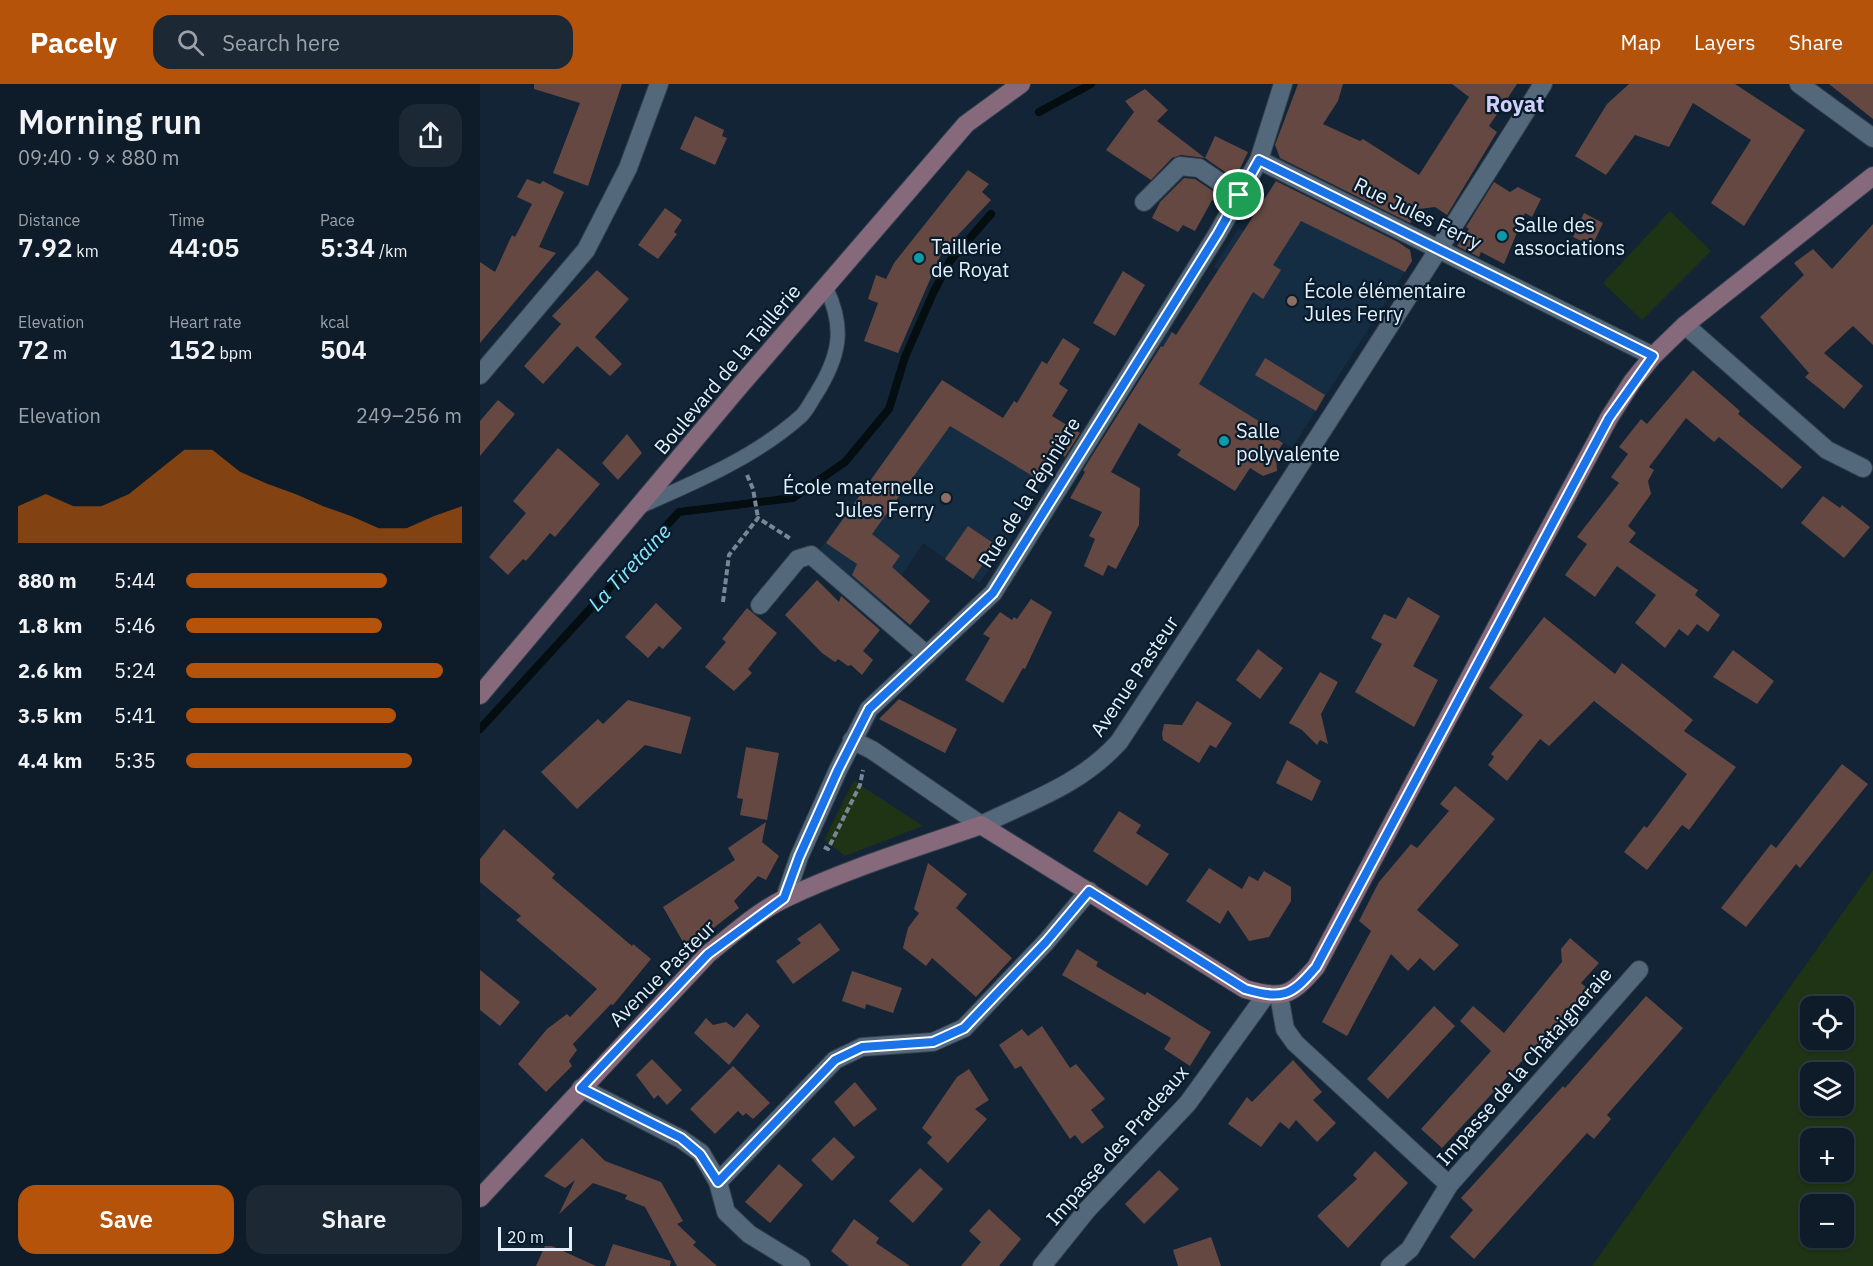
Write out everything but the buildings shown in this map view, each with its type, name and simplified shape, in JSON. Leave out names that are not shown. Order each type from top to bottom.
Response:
[{"type":"main road","name":"Boulevard de la Taillerie","points":[[480,695],[739,387],[966,124],[1021,84]]},
{"type":"main road","points":[[981,825],[1245,989],[1273,995],[1296,990],[1316,967],[1609,418],[1653,356],[1685,325],[1873,176]]},
{"type":"main road","name":"Avenue Pasteur","points":[[480,1198],[708,954],[784,898],[843,874],[981,825]]},
{"type":"street","points":[[480,375],[586,250],[628,168],[659,84]]},
{"type":"street","name":"Rue de la Pépinière","points":[[784,898],[799,857],[852,740],[869,709],[993,593],[1259,160],[1283,84]]},
{"type":"street","name":"Avenue Pasteur","points":[[981,825],[1070,784],[1100,764],[1119,742],[1441,249],[1543,84]]},
{"type":"street","points":[[1799,84],[1873,138]]},
{"type":"street","name":"Rue Jules Ferry","points":[[1259,160],[1653,356]]},
{"type":"street","points":[[1144,202],[1180,166],[1198,168],[1239,195]]},
{"type":"street","points":[[1685,325],[1827,450],[1863,468]]},
{"type":"street","points":[[760,605],[798,559],[812,555],[927,655]]},
{"type":"street","points":[[852,740],[872,750],[981,825]]},
{"type":"street","points":[[718,1182],[835,1060],[862,1047],[933,1042],[964,1028],[1046,942],[1089,891]]},
{"type":"street","name":"Impasse de la Châtaigneraie","points":[[1273,995],[1285,1029],[1295,1043],[1449,1185],[1639,970]]},
{"type":"street","name":"Impasse des Pradeaux","points":[[1042,1266],[1087,1210],[1188,1103],[1273,995]]},
{"type":"street","points":[[581,1088],[681,1138],[700,1154],[718,1182],[726,1212],[749,1234],[801,1266]]},
{"type":"street","points":[[1390,1266],[1410,1249],[1449,1185]]},
{"type":"lane","points":[[641,506],[706,477],[755,449],[802,416],[830,372],[838,344],[837,310],[826,288]]},
{"type":"path","points":[[723,602],[729,555],[758,518],[753,489]]},
{"type":"path","points":[[758,518],[796,542]]},
{"type":"shaded area","name":"École élémentaire Jules Ferry","points":[[1275,184],[1410,250],[1412,261],[1292,448],[1272,436],[1208,409],[1168,349],[1160,345],[1169,330],[1177,335],[1218,270],[1214,267],[1239,228],[1244,231]]},
{"type":"shaded area","name":"École maternelle Jules Ferry","points":[[942,380],[1003,418],[1014,401],[1054,425],[1044,442],[1060,454],[1004,550],[979,583],[923,543],[882,605],[819,551]]},
{"type":"green space","points":[[1670,211],[1711,251],[1642,320],[1603,283]]},
{"type":"green space","points":[[854,780],[923,826],[845,856],[824,840]]},
{"type":"green space","points":[[1873,870],[1873,1266],[1592,1266]]},
{"type":"waterway","name":"La Tiretaine","points":[[1039,112],[1091,84]]},
{"type":"waterway","name":"La Tiretaine","points":[[480,729],[679,512],[793,498],[845,462],[889,409],[905,357],[950,261],[991,214]]},
{"type":"place","name":"Salle des associations","points":[[1502,236]]},
{"type":"place","name":"Taillerie de Royat","points":[[919,258]]},
{"type":"place","name":"École élémentaire Jules Ferry","points":[[1292,301]]},
{"type":"place","name":"Salle polyvalente","points":[[1224,441]]},
{"type":"place","name":"École maternelle Jules Ferry","points":[[946,498]]},
{"type":"district","name":"Royat","points":[[1515,103]]},
{"type":"route","points":[[1259,160],[1653,356],[1632,382],[1609,418],[1316,967],[1296,990],[1280,995],[1266,995],[1245,989],[1089,891],[1046,942],[964,1028],[933,1042],[862,1047],[835,1060],[718,1182],[700,1154],[681,1138],[581,1088],[708,954],[784,898],[799,857],[838,770],[869,709],[993,593],[1218,233],[1239,195],[1259,160]]}]
